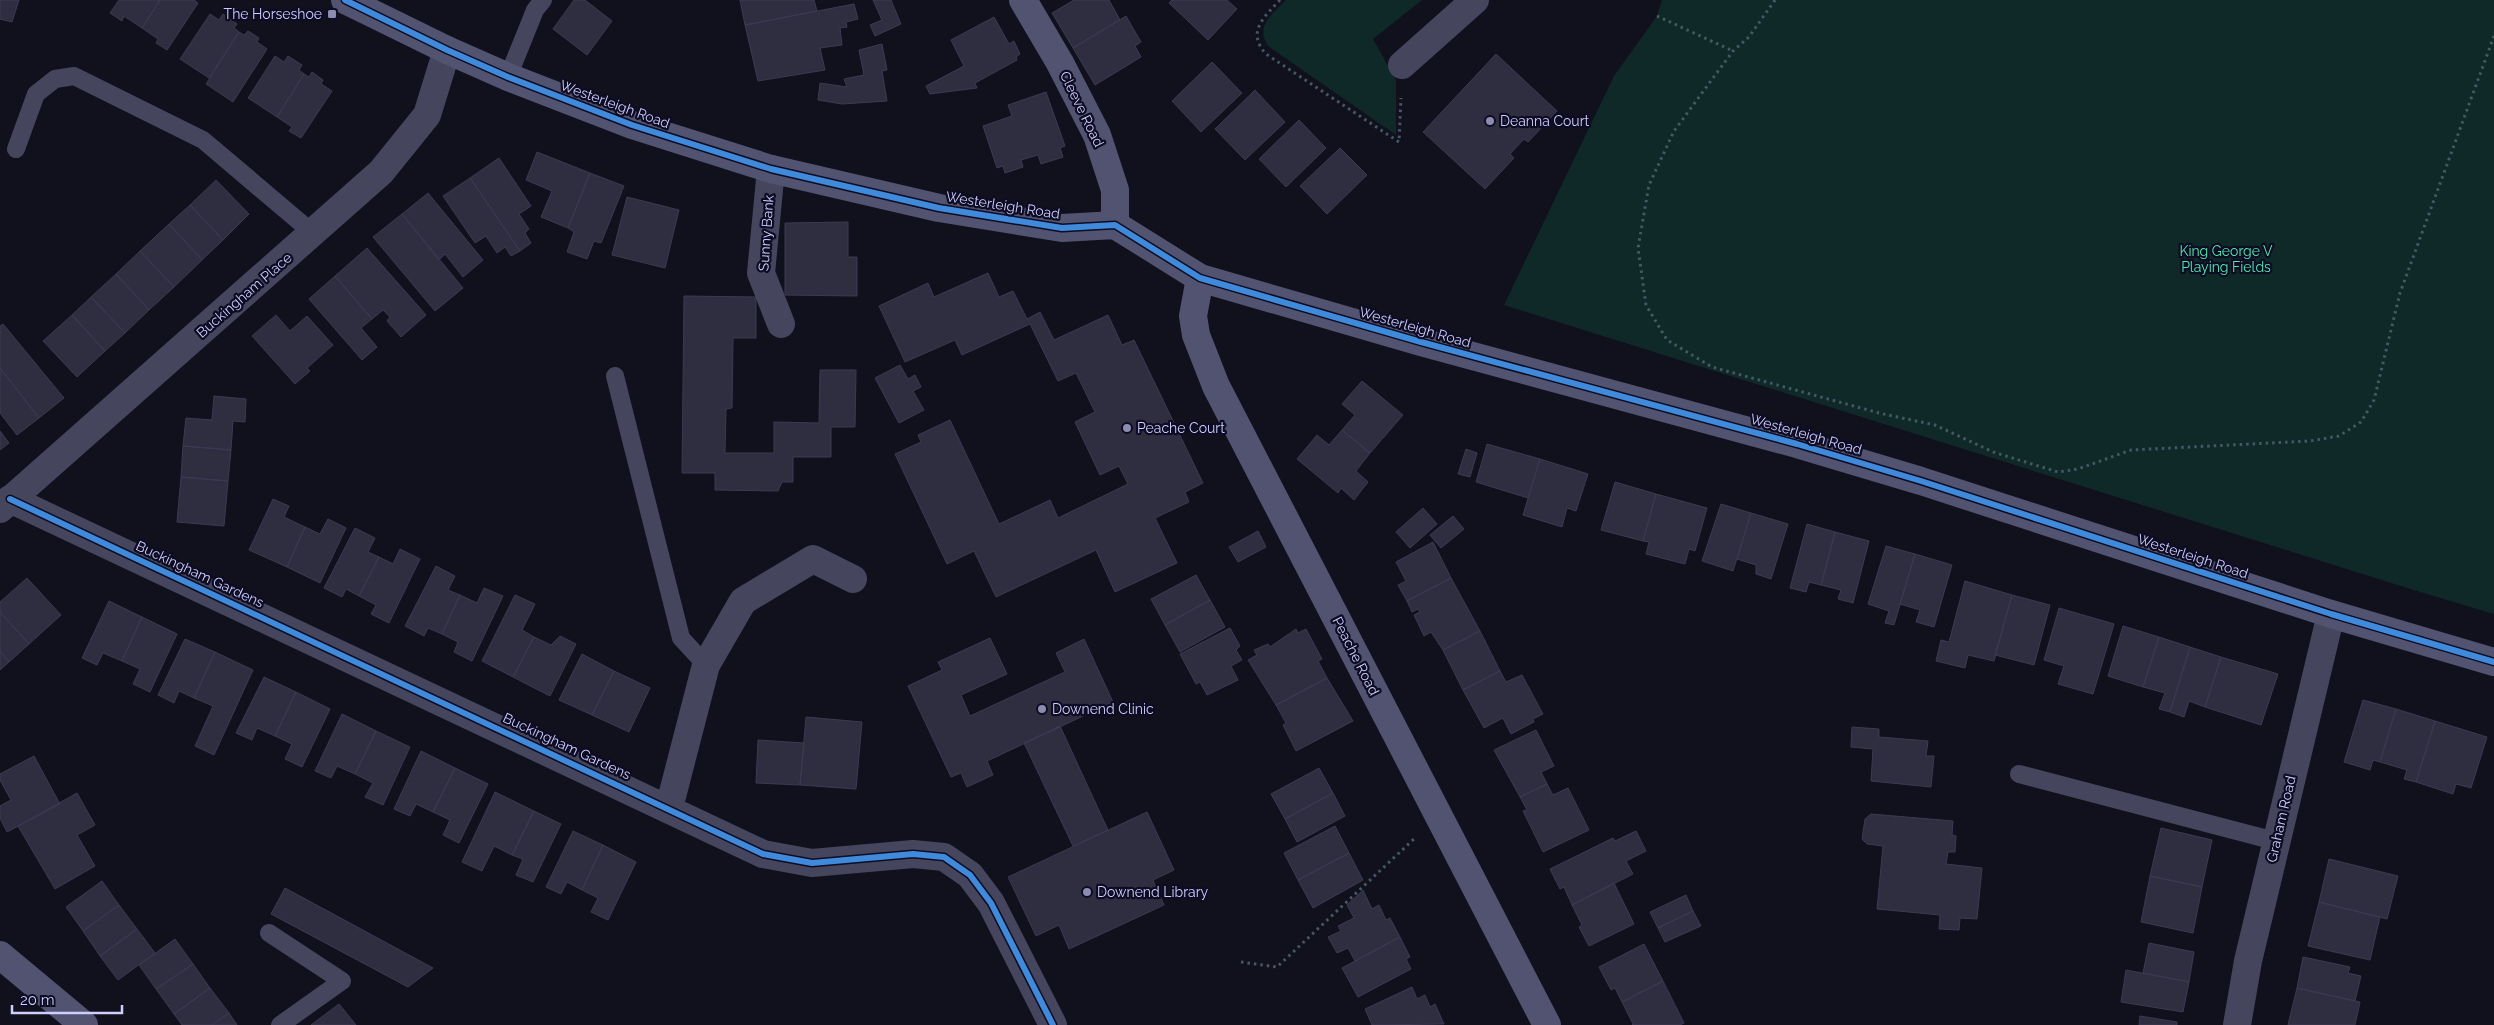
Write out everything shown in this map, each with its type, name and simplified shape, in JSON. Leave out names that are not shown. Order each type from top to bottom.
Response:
[{"type":"street","name":"Westerleigh Road","points":[[346,0],[447,50],[508,77],[632,125],[771,169],[939,208],[1062,228],[1114,225],[1200,278],[1421,342],[1797,444],[1912,478],[2330,614],[2494,662]]},
{"type":"street","name":"Cleeve Road","points":[[1023,0],[1060,63],[1097,135],[1116,190],[1114,225]]},
{"type":"street","points":[[1402,65],[1475,0]]},
{"type":"street","name":"Buckingham Place","points":[[5,504],[314,234],[381,172],[427,114],[447,50]]},
{"type":"street","name":"Sunny Bank","points":[[771,169],[760,273],[781,324]]},
{"type":"street","name":"Peache Road","points":[[1200,278],[1193,316],[1196,335],[1216,386],[1547,1025]]},
{"type":"street","name":"Buckingham Gardens","points":[[5,504],[669,808],[763,854],[812,864],[913,854],[944,857],[970,874],[991,903],[1053,1025]]},
{"type":"street","points":[[669,808],[706,665],[743,602],[813,559],[853,579]]},
{"type":"street","name":"Graham Road","points":[[2237,1025],[2248,961],[2275,841],[2330,614]]},
{"type":"street","points":[[0,955],[84,1025]]},
{"type":"lane","points":[[508,77],[534,10],[543,0]]},
{"type":"lane","points":[[16,149],[36,94],[55,80],[74,76],[203,140],[314,234]]},
{"type":"lane","points":[[614,376],[681,638],[706,665]]},
{"type":"lane","points":[[2019,774],[2275,841]]},
{"type":"lane","points":[[269,933],[342,981],[280,1025]]},
{"type":"path","points":[[1280,0],[1261,20],[1257,34],[1259,46],[1266,54],[1399,142],[1402,65]]},
{"type":"path","points":[[1776,0],[1749,37],[1733,51],[1674,131],[1649,185],[1638,248],[1646,305],[1667,340],[1712,367],[1879,413],[1935,425],[1993,452],[2058,472],[2078,470],[2131,450],[2320,440],[2339,436],[2360,422],[2374,400],[2400,292],[2494,36]]},
{"type":"path","points":[[1657,16],[1733,51]]},
{"type":"path","points":[[1241,962],[1277,967],[1439,816]]},
{"type":"green space","points":[[1286,0],[1422,0],[1373,39],[1396,80],[1396,135],[1268,46],[1264,39],[1264,26],[1271,15]]},
{"type":"green space","name":"King George V Playing Fields","points":[[1662,0],[2494,0],[2494,614],[1504,305],[1614,76],[1657,16]]},
{"type":"building","points":[[0,0],[19,0],[12,22],[0,19]]},
{"type":"building","points":[[119,0],[160,0],[142,28],[124,16],[122,21],[110,13]]},
{"type":"building","points":[[160,0],[194,0],[198,3],[167,50],[156,43],[158,39],[142,28]]},
{"type":"building","points":[[574,0],[585,0],[612,21],[587,55],[553,29]]},
{"type":"building","points":[[740,0],[814,0],[817,11],[745,25]]},
{"type":"building","points":[[873,0],[891,0],[901,24],[875,36],[870,25],[882,20]]},
{"type":"building","points":[[1074,0],[1109,0],[1120,20],[1073,48],[1052,13]]},
{"type":"building","points":[[1172,0],[1227,0],[1237,9],[1208,40],[1169,3]]},
{"type":"building","points":[[854,4],[858,19],[846,22],[847,27],[840,28],[842,45],[820,48],[825,70],[758,81],[745,25]]},
{"type":"building","points":[[210,14],[219,20],[223,14],[237,24],[234,28],[239,32],[209,78],[180,59]]},
{"type":"building","points":[[1126,16],[1141,42],[1135,46],[1141,57],[1095,85],[1073,48]]},
{"type":"building","points":[[994,17],[1009,44],[1014,41],[1020,54],[1016,57],[1017,60],[975,83],[977,88],[930,94],[926,86],[964,66],[951,40]]},
{"type":"building","points":[[248,31],[259,38],[257,42],[267,49],[233,102],[206,84],[239,32],[244,35]]},
{"type":"building","points":[[882,44],[887,70],[882,71],[887,101],[842,104],[818,100],[820,83],[847,87],[844,79],[864,75],[859,50]]},
{"type":"building","name":"Deanna Court","points":[[1496,54],[1557,111],[1528,142],[1524,139],[1510,154],[1514,158],[1485,189],[1423,132]]},
{"type":"building","points":[[275,56],[284,62],[288,56],[302,65],[299,70],[304,74],[277,117],[248,98]]},
{"type":"building","points":[[1212,62],[1242,93],[1201,132],[1172,101]]},
{"type":"building","points":[[312,72],[323,80],[321,84],[332,91],[301,138],[289,131],[292,127],[277,117],[304,74],[309,77]]},
{"type":"building","points":[[1255,90],[1285,122],[1245,160],[1215,129]]},
{"type":"building","points":[[1046,92],[1065,146],[1060,148],[1063,157],[1041,164],[1038,155],[1021,160],[1023,167],[1005,173],[1003,166],[997,168],[983,126],[1012,116],[1008,105]]},
{"type":"building","points":[[1299,120],[1326,148],[1286,187],[1259,159]]},
{"type":"building","points":[[1340,148],[1367,175],[1327,214],[1300,186]]},
{"type":"building","points":[[537,152],[590,173],[568,228],[541,217],[552,191],[526,180]]},
{"type":"building","points":[[499,158],[531,206],[519,214],[529,229],[525,233],[531,243],[520,251],[470,178]]},
{"type":"building","points":[[590,173],[624,186],[601,243],[594,241],[587,259],[567,252],[574,232],[568,228]]},
{"type":"building","points":[[470,178],[520,251],[511,256],[505,247],[497,253],[486,236],[475,243],[443,196]]},
{"type":"building","points":[[216,180],[249,214],[223,240],[190,205]]},
{"type":"building","points":[[428,193],[483,260],[463,277],[445,254],[439,260],[402,214]]},
{"type":"building","points":[[627,197],[679,210],[665,268],[612,255]]},
{"type":"building","points":[[190,205],[223,240],[202,260],[169,224]]},
{"type":"building","points":[[402,214],[463,288],[435,311],[373,237]]},
{"type":"building","points":[[848,222],[848,257],[857,257],[857,296],[785,295],[785,223]]},
{"type":"building","points":[[169,224],[202,260],[174,287],[140,251]]},
{"type":"building","points":[[367,248],[426,315],[401,337],[387,321],[390,317],[383,310],[372,319],[335,276]]},
{"type":"building","points":[[140,251],[174,287],[149,310],[116,274]]},
{"type":"building","name":"Peache Court","points":[[988,273],[999,297],[1013,291],[1027,319],[1040,312],[1054,340],[1108,315],[1122,345],[1134,340],[1203,483],[1185,492],[1189,502],[1155,518],[1177,563],[1115,592],[1096,550],[996,597],[974,551],[947,564],[895,454],[921,442],[918,435],[950,420],[999,524],[1050,500],[1058,518],[1128,484],[1119,466],[1100,475],[1075,422],[1095,412],[1076,373],[1058,381],[1030,324],[962,355],[955,340],[905,362],[879,306],[928,283],[934,297]]},
{"type":"building","points":[[116,274],[149,310],[125,333],[91,297]]},
{"type":"building","points":[[335,276],[372,319],[361,328],[377,347],[362,360],[309,299]]},
{"type":"building","points":[[684,296],[756,297],[756,338],[733,338],[732,408],[726,409],[725,453],[774,453],[774,422],[819,423],[820,370],[856,370],[855,427],[831,427],[831,457],[793,457],[793,482],[782,482],[778,491],[715,490],[715,473],[682,473]]},
{"type":"building","points":[[91,297],[125,333],[105,351],[72,315]]},
{"type":"building","points":[[72,315],[105,351],[77,377],[43,341]]},
{"type":"building","points":[[276,315],[290,331],[307,316],[333,345],[307,368],[310,371],[295,384],[252,336]]},
{"type":"building","points":[[3,324],[64,398],[39,418],[0,368],[0,326]]},
{"type":"building","points":[[900,365],[908,379],[915,375],[921,387],[913,391],[924,410],[899,423],[875,378]]},
{"type":"building","points":[[0,368],[39,418],[17,435],[0,413]]},
{"type":"building","points":[[1362,381],[1403,415],[1370,453],[1342,430],[1355,415],[1342,404]]},
{"type":"building","points":[[214,396],[246,399],[245,422],[233,421],[231,450],[183,446],[186,418],[212,420]]},
{"type":"building","points":[[1342,430],[1370,453],[1356,471],[1368,482],[1354,500],[1341,488],[1338,493],[1297,459],[1317,435],[1329,445]]},
{"type":"building","points":[[0,431],[9,443],[0,450]]},
{"type":"building","points":[[1487,444],[1540,459],[1528,498],[1476,482]]},
{"type":"building","points":[[183,446],[231,450],[228,481],[181,477]]},
{"type":"building","points":[[1466,449],[1477,453],[1470,477],[1458,474]]},
{"type":"building","points":[[1540,459],[1588,474],[1576,511],[1567,508],[1562,527],[1523,515]]},
{"type":"building","points":[[181,477],[228,481],[224,526],[177,522]]},
{"type":"building","points":[[1615,482],[1656,494],[1643,541],[1601,530]]},
{"type":"building","points":[[1656,494],[1707,508],[1695,551],[1689,549],[1685,564],[1646,554],[1649,542],[1643,541]]},
{"type":"building","points":[[273,499],[289,506],[284,517],[305,527],[287,567],[249,550]]},
{"type":"building","points":[[1721,504],[1751,513],[1733,571],[1702,561]]},
{"type":"building","points":[[1423,508],[1437,524],[1410,548],[1396,532]]},
{"type":"building","points":[[1751,513],[1788,524],[1771,579],[1756,574],[1756,565],[1737,559]]},
{"type":"building","points":[[1453,516],[1464,529],[1441,548],[1430,535]]},
{"type":"building","points":[[328,519],[346,528],[320,583],[287,567],[305,527],[320,534]]},
{"type":"building","points":[[1807,524],[1835,532],[1821,585],[1809,582],[1806,592],[1790,588]]},
{"type":"building","points":[[355,528],[375,538],[368,552],[379,557],[359,596],[346,589],[342,597],[324,588]]},
{"type":"building","points":[[1258,531],[1266,547],[1238,562],[1229,547]]},
{"type":"building","points":[[1835,532],[1869,541],[1853,603],[1838,599],[1841,590],[1821,585]]},
{"type":"building","points":[[1433,542],[1451,578],[1407,601],[1398,585],[1406,581],[1396,562]]},
{"type":"building","points":[[1886,546],[1915,554],[1894,625],[1885,623],[1889,611],[1868,604]]},
{"type":"building","points":[[400,549],[420,559],[389,623],[371,614],[376,605],[359,596],[379,557],[393,564]]},
{"type":"building","points":[[1915,554],[1952,565],[1934,627],[1916,622],[1920,610],[1900,604]]},
{"type":"building","points":[[436,566],[455,576],[448,590],[460,595],[442,634],[428,628],[424,636],[405,626]]},
{"type":"building","points":[[1196,575],[1210,600],[1165,625],[1151,599]]},
{"type":"building","points":[[27,578],[61,615],[29,644],[0,612],[0,602]]},
{"type":"building","points":[[1451,578],[1480,631],[1443,650],[1431,632],[1424,636],[1414,615],[1420,612],[1418,609],[1412,612],[1407,601]]},
{"type":"building","points":[[1965,581],[2012,595],[1994,661],[1968,655],[1965,668],[1936,661],[1941,640],[1949,642]]},
{"type":"building","points":[[484,588],[503,596],[472,661],[454,652],[458,642],[442,634],[460,595],[477,603]]},
{"type":"building","points":[[515,595],[535,604],[522,630],[534,637],[513,677],[482,661]]},
{"type":"building","points":[[2012,595],[2050,605],[2034,665],[1995,655]]},
{"type":"building","points":[[1210,600],[1225,627],[1180,652],[1165,625]]},
{"type":"building","points":[[109,601],[142,617],[122,661],[103,653],[97,665],[82,658]]},
{"type":"building","points":[[2059,608],[2114,624],[2093,694],[2058,684],[2064,666],[2044,660]]},
{"type":"building","points":[[0,612],[29,644],[9,662],[0,651]]},
{"type":"building","points":[[142,617],[177,634],[150,692],[133,684],[140,669],[122,661]]},
{"type":"building","points":[[2123,626],[2159,637],[2143,687],[2108,676]]},
{"type":"building","points":[[1230,628],[1240,646],[1236,650],[1242,660],[1231,666],[1238,680],[1207,695],[1200,682],[1196,684],[1180,654]]},
{"type":"building","points":[[1296,629],[1298,633],[1306,629],[1322,659],[1318,661],[1327,678],[1276,705],[1248,660],[1257,655],[1254,650],[1268,644],[1270,647]]},
{"type":"building","points":[[1480,631],[1500,671],[1463,690],[1443,650]]},
{"type":"building","points":[[560,636],[576,644],[550,696],[513,677],[534,637],[551,645]]},
{"type":"building","points":[[2159,637],[2190,647],[2170,712],[2159,709],[2165,693],[2143,687]]},
{"type":"building","name":"Downend Clinic","points":[[990,638],[1007,674],[961,695],[970,716],[1065,672],[1056,653],[1084,639],[1113,702],[987,761],[993,775],[967,787],[961,773],[951,777],[908,686],[942,670],[938,662]]},
{"type":"building","points":[[185,639],[215,652],[194,698],[179,691],[174,703],[158,695]]},
{"type":"building","points":[[2190,647],[2221,657],[2205,707],[2189,701],[2184,717],[2170,712]]},
{"type":"building","points":[[0,651],[9,662],[0,670]]},
{"type":"building","points":[[215,652],[253,670],[214,755],[195,746],[213,706],[194,698]]},
{"type":"building","points":[[582,654],[614,671],[592,715],[559,700]]},
{"type":"building","points":[[2221,657],[2278,674],[2261,725],[2205,707]]},
{"type":"building","points":[[614,671],[650,688],[629,732],[592,715]]},
{"type":"building","points":[[1500,671],[1506,682],[1522,675],[1543,714],[1533,719],[1534,722],[1511,734],[1503,718],[1484,728],[1463,690]]},
{"type":"building","points":[[264,677],[296,692],[275,736],[257,728],[252,740],[236,733]]},
{"type":"building","points":[[1327,678],[1353,721],[1296,751],[1283,725],[1286,723],[1276,705]]},
{"type":"building","points":[[296,692],[330,709],[302,767],[285,759],[292,744],[275,736]]},
{"type":"building","points":[[2363,700],[2396,709],[2380,762],[2373,760],[2370,770],[2344,762]]},
{"type":"building","points":[[2396,709],[2435,721],[2416,782],[2404,779],[2407,770],[2380,762]]},
{"type":"building","points":[[342,714],[376,731],[355,774],[337,766],[331,778],[315,771]]},
{"type":"building","points":[[806,717],[862,722],[856,789],[800,785]]},
{"type":"building","points":[[2435,721],[2487,737],[2471,788],[2456,784],[2453,794],[2416,782]]},
{"type":"building","points":[[1060,726],[1108,830],[1073,846],[1024,743]]},
{"type":"building","points":[[1852,727],[1879,729],[1879,737],[1928,741],[1926,756],[1934,756],[1931,787],[1871,781],[1873,749],[1851,747]]},
{"type":"building","points":[[1536,730],[1554,766],[1541,772],[1547,784],[1520,797],[1494,750]]},
{"type":"building","points":[[376,731],[410,747],[383,805],[365,797],[373,783],[355,774]]},
{"type":"building","points":[[758,740],[804,743],[800,785],[756,783]]},
{"type":"building","points":[[421,751],[455,768],[433,812],[416,804],[410,816],[394,809]]},
{"type":"building","points":[[34,756],[60,804],[7,832],[0,818],[0,806],[11,800],[0,780],[0,774]]},
{"type":"building","points":[[455,768],[488,784],[459,843],[443,835],[450,820],[433,812]]},
{"type":"building","points":[[1319,768],[1333,793],[1285,819],[1271,794]]},
{"type":"building","points":[[1547,784],[1553,795],[1568,788],[1589,830],[1543,852],[1523,811],[1527,810],[1520,797]]},
{"type":"building","points":[[495,792],[534,811],[512,855],[494,846],[482,871],[462,862]]},
{"type":"building","points":[[77,793],[95,825],[77,835],[95,866],[55,889],[18,826]]},
{"type":"building","points":[[1333,793],[1345,816],[1297,842],[1285,819]]},
{"type":"building","points":[[534,811],[561,824],[533,882],[516,875],[523,859],[512,855]]},
{"type":"building","name":"Downend Library","points":[[1147,812],[1174,870],[1153,880],[1164,905],[1069,949],[1059,925],[1036,936],[1008,877]]},
{"type":"building","points":[[1871,814],[1953,821],[1952,835],[1956,836],[1955,852],[1948,852],[1946,864],[1982,868],[1977,919],[1960,918],[1959,930],[1939,929],[1940,915],[1877,909],[1883,846],[1867,844],[1862,839],[1865,819]]},
{"type":"building","points":[[1335,826],[1349,853],[1298,880],[1284,853]]},
{"type":"building","points":[[2161,828],[2212,840],[2202,887],[2150,876]]},
{"type":"building","points":[[573,831],[603,845],[582,890],[567,882],[561,894],[546,887]]},
{"type":"building","points":[[1636,831],[1646,851],[1626,861],[1633,874],[1572,905],[1564,887],[1560,889],[1550,869],[1613,838],[1615,841]]},
{"type":"building","points":[[603,845],[636,862],[608,920],[591,912],[598,898],[582,890]]},
{"type":"building","points":[[1349,853],[1363,880],[1313,908],[1298,880]]},
{"type":"building","points":[[2329,859],[2398,876],[2387,919],[2319,902]]},
{"type":"building","points":[[2150,876],[2202,887],[2193,933],[2141,922]]},
{"type":"building","points":[[102,881],[119,905],[83,931],[66,907]]},
{"type":"building","points":[[1614,883],[1634,924],[1589,946],[1579,927],[1582,925],[1572,905]]},
{"type":"building","points":[[285,888],[433,968],[408,987],[271,914]]},
{"type":"building","points":[[1363,890],[1372,909],[1379,905],[1386,920],[1390,918],[1400,937],[1355,961],[1348,948],[1337,953],[1328,937],[1341,931],[1338,926],[1354,918],[1347,905]]},
{"type":"building","points":[[1686,895],[1693,911],[1658,928],[1650,912]]},
{"type":"building","points":[[2319,902],[2380,917],[2370,960],[2308,946]]},
{"type":"building","points":[[119,905],[137,929],[100,956],[83,931]]},
{"type":"building","points":[[1693,911],[1701,926],[1665,942],[1658,928]]},
{"type":"building","points":[[137,929],[155,953],[118,980],[100,956]]},
{"type":"building","points":[[1400,937],[1410,957],[1406,959],[1411,969],[1358,997],[1342,968]]},
{"type":"building","points":[[175,939],[193,964],[156,989],[139,965]]},
{"type":"building","points":[[2149,943],[2194,952],[2189,982],[2143,973]]},
{"type":"building","points":[[1644,944],[1663,981],[1622,1002],[1615,988],[1611,990],[1599,967]]},
{"type":"building","points":[[2303,957],[2350,967],[2348,973],[2361,976],[2355,1001],[2297,988]]},
{"type":"building","points":[[193,964],[210,988],[174,1014],[156,989]]},
{"type":"building","points":[[2126,970],[2189,982],[2183,1012],[2121,1002]]},
{"type":"building","points":[[1663,981],[1684,1023],[1680,1025],[1632,1025],[1622,1002]]},
{"type":"building","points":[[1412,987],[1417,999],[1425,995],[1430,1007],[1435,1004],[1444,1024],[1372,1025],[1365,1009]]},
{"type":"building","points":[[210,988],[229,1013],[212,1025],[182,1025],[174,1014]]},
{"type":"building","points":[[2297,988],[2360,1002],[2355,1025],[2288,1025]]},
{"type":"building","points":[[339,1004],[356,1025],[311,1025]]},
{"type":"building","points":[[229,1013],[237,1025],[212,1025]]},
{"type":"building","points":[[2140,1016],[2177,1022],[2177,1025],[2139,1025]]},
{"type":"cycle path","points":[[345,0],[447,50],[508,77],[632,125],[771,169],[939,208],[1062,228],[1115,225],[1200,278],[1421,342],[1797,444],[1921,481],[2331,614],[2494,662]]},
{"type":"cycle path","points":[[10,499],[763,854],[812,863],[913,854],[944,857],[970,875],[991,903],[1053,1025]]},
{"type":"place","name":"The Horseshoe","points":[[332,14]]},
{"type":"place","name":"Deanna Court","points":[[1490,121]]},
{"type":"place","name":"Peache Court","points":[[1127,428]]},
{"type":"place","name":"Downend Clinic","points":[[1042,709]]},
{"type":"place","name":"Downend Library","points":[[1087,892]]}]
